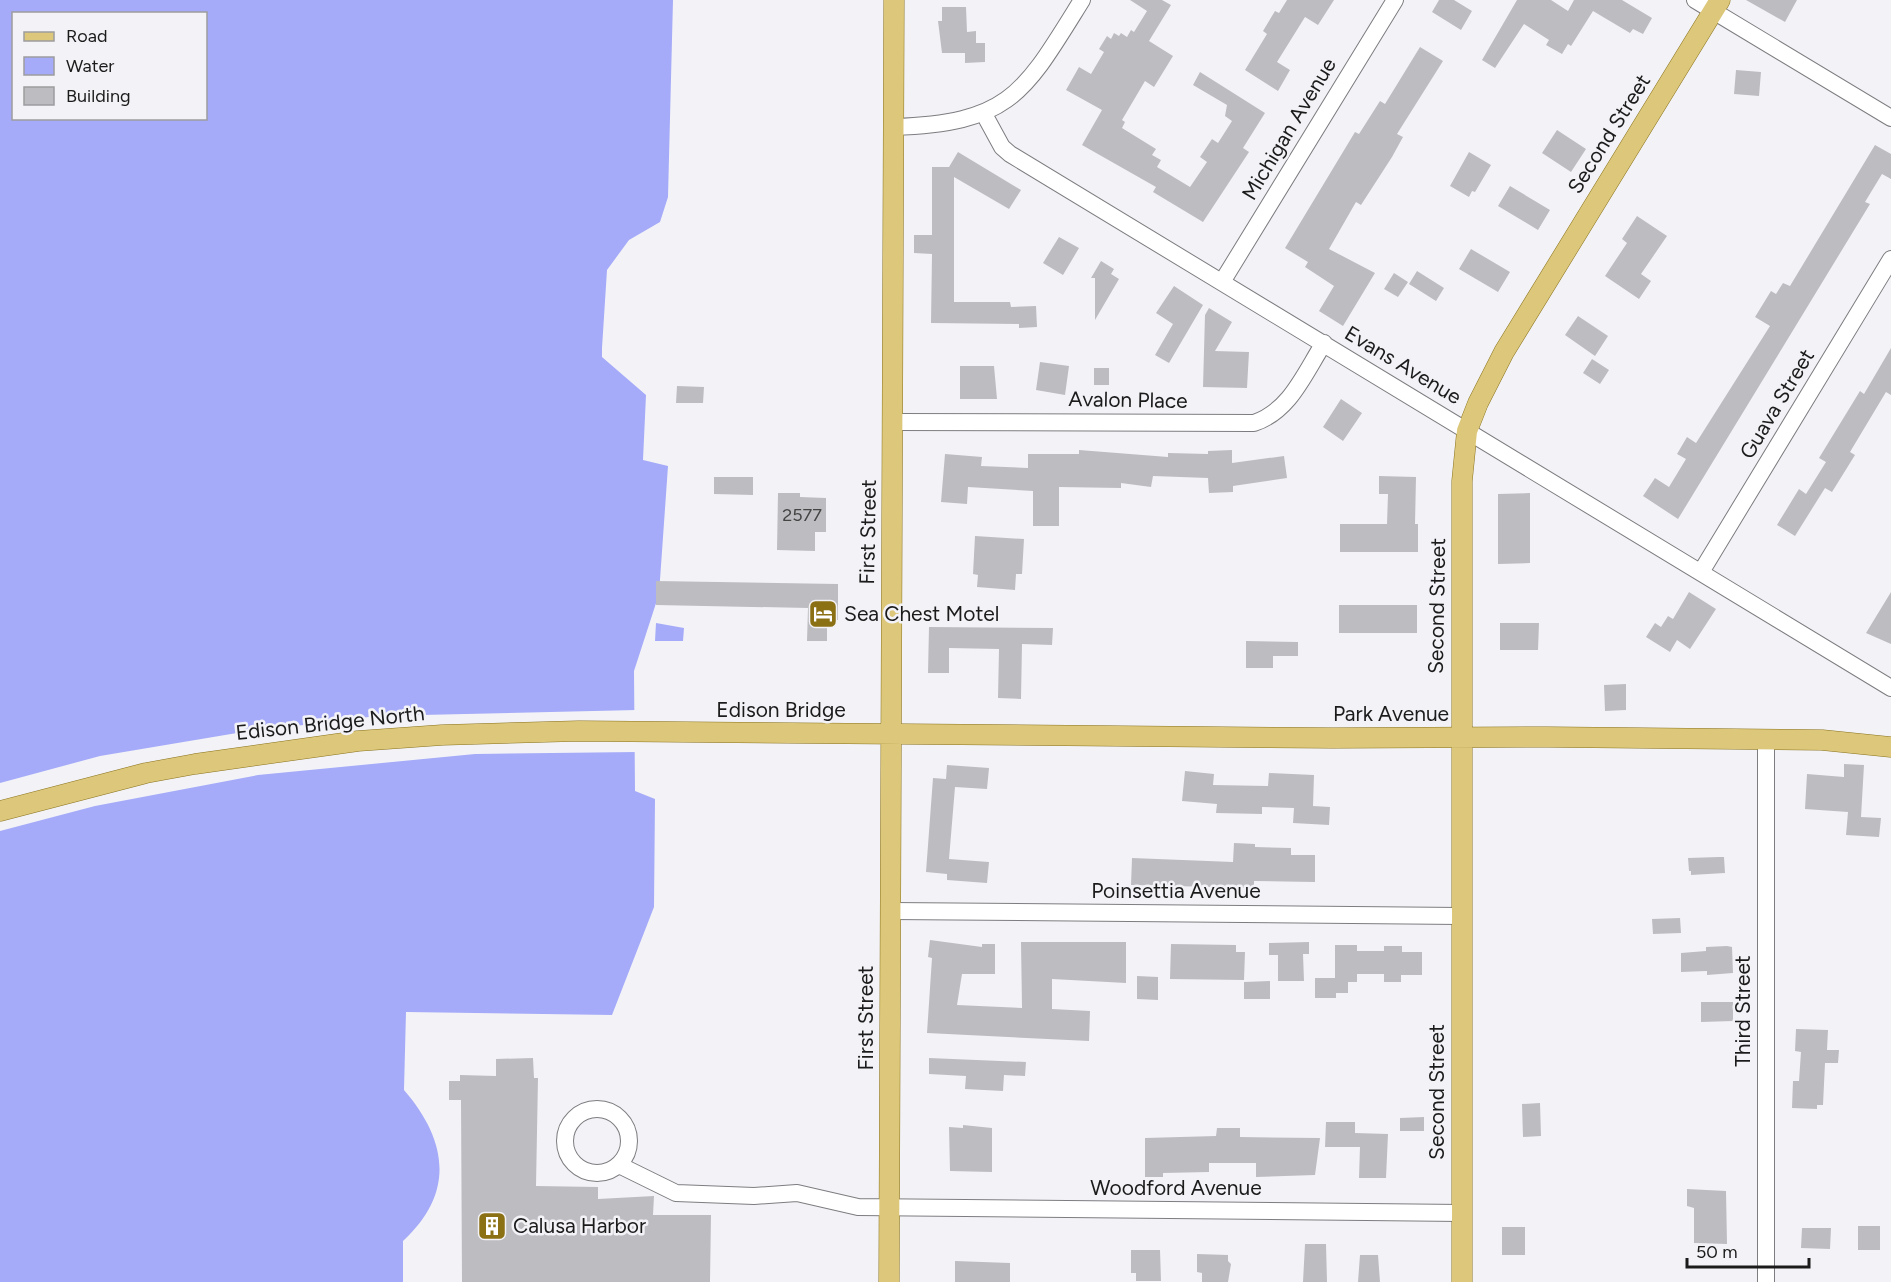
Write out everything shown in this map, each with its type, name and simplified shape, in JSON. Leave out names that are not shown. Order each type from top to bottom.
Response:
[{"type":"main road","name":"First Street","points":[[889,1282],[894,0]]},
{"type":"main road","name":"Second Street","points":[[1462,1282],[1460,738],[1462,480],[1467,431],[1485,387],[1504,352],[1717,5]]},
{"type":"main road","name":"Edison Bridge North","points":[[0,811],[146,773],[279,750],[442,735],[556,732],[671,733]]},
{"type":"main road","name":"Edison Bridge","points":[[671,733],[890,735]]},
{"type":"main road","name":"Park Avenue","points":[[890,735],[1766,739],[1822,740],[1891,747]]},
{"type":"street","points":[[894,127],[955,123],[984,114],[1022,88],[1082,0]]},
{"type":"street","name":"Michigan Avenue","points":[[1222,282],[1395,0]]},
{"type":"street","points":[[1695,0],[1717,5],[1891,118]]},
{"type":"street","name":"Evans Avenue","points":[[984,114],[1002,147],[1010,154],[1891,688]]},
{"type":"street","name":"Guava Street","points":[[1701,572],[1891,259]]},
{"type":"street","name":"Avalon Place","points":[[893,422],[1254,423],[1266,419],[1283,406],[1324,343]]},
{"type":"street","name":"Third Street","points":[[1766,739],[1766,1282]]},
{"type":"street","name":"Poinsettia Avenue","points":[[891,911],[1461,916]]},
{"type":"street","points":[[619,1165],[676,1193],[754,1196],[797,1193],[858,1207],[890,1209]]},
{"type":"street","name":"Woodford Avenue","points":[[890,1209],[1462,1213]]},
{"type":"water","points":[[0,0],[673,0],[668,197],[660,222],[629,240],[607,270],[602,348],[602,357],[646,395],[643,460],[668,466],[659,594],[634,671],[635,791],[655,799],[654,907],[612,1015],[406,1012],[404,1090],[430,1128],[437,1148],[439,1167],[438,1186],[431,1204],[420,1223],[403,1241],[403,1282],[0,1282]]},
{"type":"water","points":[[656,623],[684,628],[683,641],[655,641]]},
{"type":"pier","points":[[637,710],[637,752],[475,754],[258,775],[95,806],[0,831],[0,783],[100,756],[237,733],[377,716]]},
{"type":"building","points":[[1130,0],[1162,0],[1171,5],[1149,41],[1173,56],[1154,87],[1145,81],[1122,120],[1125,122],[1122,128],[1156,149],[1152,155],[1161,160],[1157,167],[1190,187],[1207,162],[1200,157],[1212,139],[1218,143],[1232,121],[1225,116],[1227,105],[1193,85],[1200,72],[1265,113],[1243,148],[1249,152],[1203,222],[1153,192],[1156,187],[1082,145],[1102,110],[1066,90],[1079,67],[1091,74],[1104,52],[1099,49],[1107,36],[1111,39],[1114,33],[1119,36],[1121,33],[1127,37],[1131,30],[1134,32],[1147,11]]},
{"type":"building","points":[[1287,0],[1334,0],[1318,25],[1305,17],[1277,62],[1290,70],[1278,91],[1245,70],[1267,34],[1263,31],[1275,11],[1279,13]]},
{"type":"building","points":[[1439,0],[1454,0],[1472,11],[1461,30],[1432,12]]},
{"type":"building","points":[[1517,0],[1551,0],[1568,11],[1574,0],[1622,0],[1652,18],[1643,34],[1633,29],[1630,33],[1593,11],[1571,46],[1568,44],[1562,54],[1546,45],[1549,40],[1524,24],[1495,68],[1482,60]]},
{"type":"building","points":[[1746,0],[1797,0],[1785,22]]},
{"type":"building","points":[[942,7],[966,7],[967,32],[976,31],[976,43],[985,43],[985,62],[965,63],[965,53],[942,53],[938,21],[942,21]]},
{"type":"building","points":[[1420,47],[1443,61],[1397,134],[1403,137],[1392,157],[1361,205],[1356,202],[1329,249],[1375,273],[1343,326],[1319,311],[1334,286],[1305,267],[1308,262],[1285,248],[1355,132],[1359,134],[1380,101],[1385,104]]},
{"type":"building","points":[[1736,70],[1761,72],[1759,96],[1734,94]]},
{"type":"building","points":[[1557,130],[1586,149],[1571,172],[1542,153]]},
{"type":"building","points":[[1875,145],[1891,154],[1891,179],[1882,174],[1865,202],[1870,204],[1678,519],[1643,496],[1655,478],[1669,487],[1686,459],[1677,454],[1687,437],[1696,443],[1770,326],[1755,317],[1771,291],[1776,294],[1783,283],[1790,286]]},
{"type":"building","points":[[958,152],[1021,190],[1009,209],[954,177],[954,302],[1010,302],[1011,307],[1036,306],[1037,327],[1019,328],[1019,324],[931,323],[932,254],[914,253],[914,235],[932,235],[932,167],[949,167]]},
{"type":"building","points":[[1469,152],[1491,165],[1475,192],[1472,191],[1469,197],[1450,186]]},
{"type":"building","points":[[1510,186],[1550,210],[1538,230],[1498,206]]},
{"type":"building","points":[[1637,216],[1667,236],[1641,274],[1651,281],[1639,299],[1605,276],[1627,243],[1622,239]]},
{"type":"building","points":[[1059,237],[1079,248],[1063,275],[1043,263]]},
{"type":"building","points":[[1471,249],[1510,272],[1498,292],[1459,269]]},
{"type":"building","points":[[1101,261],[1114,269],[1111,274],[1119,279],[1095,320],[1095,278],[1091,278]]},
{"type":"building","points":[[1417,271],[1444,288],[1436,301],[1409,284]]},
{"type":"building","points":[[1394,273],[1408,282],[1398,297],[1384,289]]},
{"type":"building","points":[[1174,286],[1203,305],[1169,363],[1155,355],[1173,324],[1156,313]]},
{"type":"building","points":[[1209,308],[1232,322],[1215,351],[1249,352],[1247,388],[1203,387],[1205,315]]},
{"type":"building","points":[[1578,316],[1608,336],[1595,356],[1565,335]]},
{"type":"building","points":[[1891,348],[1891,395],[1886,392],[1850,452],[1855,455],[1832,492],[1825,488],[1795,536],[1777,525],[1799,489],[1806,494],[1826,462],[1819,458],[1860,391],[1864,394]]},
{"type":"building","points":[[1592,359],[1609,370],[1600,384],[1583,373]]},
{"type":"building","points":[[1040,362],[1069,366],[1065,395],[1036,390]]},
{"type":"building","points":[[960,366],[994,366],[997,399],[960,399]]},
{"type":"building","points":[[1094,368],[1109,368],[1109,385],[1094,385]]},
{"type":"building","points":[[677,386],[704,387],[703,403],[676,403]]},
{"type":"building","points":[[1341,399],[1362,413],[1343,441],[1323,427]]},
{"type":"building","points":[[1079,450],[1168,457],[1168,453],[1208,454],[1208,451],[1232,450],[1232,463],[1284,456],[1287,478],[1233,486],[1233,492],[1209,493],[1208,478],[1153,476],[1151,487],[1121,483],[1121,488],[1059,487],[1059,526],[1033,526],[1033,491],[968,487],[967,504],[941,502],[945,454],[982,457],[981,466],[1028,468],[1028,454],[1079,454]]},
{"type":"building","points":[[1379,476],[1416,477],[1415,524],[1418,524],[1418,552],[1340,552],[1340,524],[1387,524],[1388,494],[1379,494]]},
{"type":"building","points":[[714,477],[753,477],[753,495],[714,494]]},
{"type":"building","points":[[778,493],[800,493],[800,497],[826,498],[826,532],[815,532],[815,551],[777,550]]},
{"type":"building","points":[[1530,493],[1530,563],[1498,564],[1498,494]]},
{"type":"building","points":[[975,536],[1024,539],[1022,574],[1016,574],[1015,590],[977,587],[978,575],[973,574]]},
{"type":"building","name":"Sea Chest Motel","points":[[656,581],[838,584],[838,620],[827,620],[827,641],[807,641],[808,608],[656,605]]},
{"type":"building","points":[[1689,592],[1716,609],[1690,649],[1677,640],[1670,652],[1646,637],[1655,623],[1661,627],[1668,616],[1673,619]]},
{"type":"building","points":[[1891,592],[1891,644],[1866,633]]},
{"type":"building","points":[[1339,605],[1417,605],[1417,633],[1339,633]]},
{"type":"building","points":[[1500,623],[1539,623],[1538,650],[1500,650]]},
{"type":"building","points":[[929,627],[1053,628],[1052,645],[1022,644],[1021,699],[998,698],[999,649],[949,648],[949,673],[928,673]]},
{"type":"building","points":[[1246,641],[1298,642],[1298,656],[1273,656],[1273,668],[1246,668]]},
{"type":"building","points":[[1626,684],[1626,710],[1605,711],[1604,685]]},
{"type":"building","points":[[1844,764],[1864,765],[1861,817],[1881,818],[1879,837],[1846,835],[1848,812],[1805,809],[1807,774],[1844,777]]},
{"type":"building","points":[[947,765],[989,768],[987,789],[955,787],[949,859],[989,862],[987,883],[947,880],[947,874],[926,872],[933,778],[946,779]]},
{"type":"building","points":[[1185,771],[1214,774],[1213,785],[1268,786],[1269,773],[1314,775],[1313,806],[1330,807],[1329,825],[1293,823],[1294,808],[1262,807],[1262,814],[1216,813],[1217,804],[1182,801]]},
{"type":"building","points":[[1234,843],[1255,844],[1255,847],[1291,848],[1291,855],[1315,855],[1315,882],[1254,881],[1254,888],[1131,885],[1132,858],[1233,862]]},
{"type":"building","points":[[1724,857],[1725,873],[1691,875],[1689,871],[1688,858]]},
{"type":"building","points":[[1680,918],[1681,933],[1653,934],[1652,919]]},
{"type":"building","points":[[930,940],[982,947],[982,944],[995,944],[995,974],[962,974],[957,1005],[1022,1008],[1021,942],[1126,942],[1126,983],[1052,979],[1052,1009],[1090,1011],[1089,1041],[927,1033],[932,958],[928,957]]},
{"type":"building","points":[[1309,942],[1309,954],[1303,954],[1304,981],[1278,981],[1278,955],[1269,955],[1269,943]]},
{"type":"building","points":[[1171,944],[1236,945],[1236,952],[1245,952],[1244,980],[1170,979]]},
{"type":"building","points":[[1335,945],[1357,945],[1357,951],[1384,951],[1384,946],[1402,946],[1402,952],[1422,952],[1422,975],[1401,975],[1401,982],[1384,982],[1384,974],[1357,974],[1357,982],[1348,982],[1348,993],[1336,993],[1336,998],[1315,998],[1315,978],[1335,978]]},
{"type":"building","points":[[1706,947],[1732,947],[1733,973],[1707,975],[1707,971],[1681,972],[1681,953],[1706,951]]},
{"type":"building","points":[[1137,976],[1158,977],[1158,1000],[1137,999]]},
{"type":"building","points":[[1270,981],[1270,999],[1244,999],[1244,982]]},
{"type":"building","points":[[1701,1002],[1733,1002],[1733,1021],[1701,1022]]},
{"type":"building","points":[[1796,1029],[1828,1030],[1827,1050],[1839,1050],[1838,1063],[1825,1063],[1823,1105],[1817,1105],[1817,1109],[1792,1108],[1793,1081],[1799,1081],[1801,1052],[1795,1051]]},
{"type":"building","points":[[533,1058],[534,1078],[538,1078],[536,1186],[598,1187],[598,1199],[654,1196],[653,1215],[711,1215],[710,1282],[462,1282],[461,1100],[449,1100],[449,1081],[460,1081],[460,1075],[496,1076],[496,1059]]},
{"type":"building","points":[[929,1058],[1026,1062],[1025,1076],[1004,1075],[1003,1091],[965,1089],[966,1076],[929,1074]]},
{"type":"building","points":[[1540,1103],[1541,1136],[1523,1137],[1522,1104]]},
{"type":"building","points":[[1424,1117],[1424,1131],[1400,1131],[1400,1118]]},
{"type":"building","points":[[1326,1122],[1355,1122],[1355,1133],[1388,1134],[1386,1178],[1359,1178],[1360,1147],[1325,1147]]},
{"type":"building","points":[[963,1125],[992,1128],[992,1172],[950,1171],[949,1127],[963,1128]]},
{"type":"building","points":[[1217,1128],[1240,1128],[1240,1137],[1320,1138],[1315,1175],[1256,1177],[1256,1163],[1209,1163],[1209,1172],[1163,1173],[1163,1177],[1145,1177],[1145,1138],[1216,1136]]},
{"type":"building","points":[[1687,1189],[1726,1191],[1727,1244],[1694,1243],[1694,1208],[1687,1206]]},
{"type":"building","points":[[1858,1226],[1880,1226],[1880,1250],[1858,1250]]},
{"type":"building","points":[[1502,1227],[1525,1227],[1525,1255],[1502,1255]]},
{"type":"building","points":[[1802,1228],[1831,1228],[1830,1249],[1801,1248]]},
{"type":"building","points":[[1305,1244],[1326,1244],[1327,1282],[1303,1282]]},
{"type":"building","points":[[1131,1250],[1160,1250],[1161,1281],[1136,1281],[1136,1273],[1131,1273]]},
{"type":"building","points":[[1197,1254],[1228,1255],[1228,1261],[1231,1264],[1228,1282],[1202,1282],[1202,1273],[1197,1272]]},
{"type":"building","points":[[1360,1255],[1378,1255],[1380,1282],[1358,1282]]},
{"type":"building","points":[[955,1261],[1010,1263],[1010,1282],[955,1282]]},
{"type":"place","name":"Sea Chest Motel","points":[[823,614]]},
{"type":"place","name":"Calusa Harbor","points":[[492,1226]]}]
